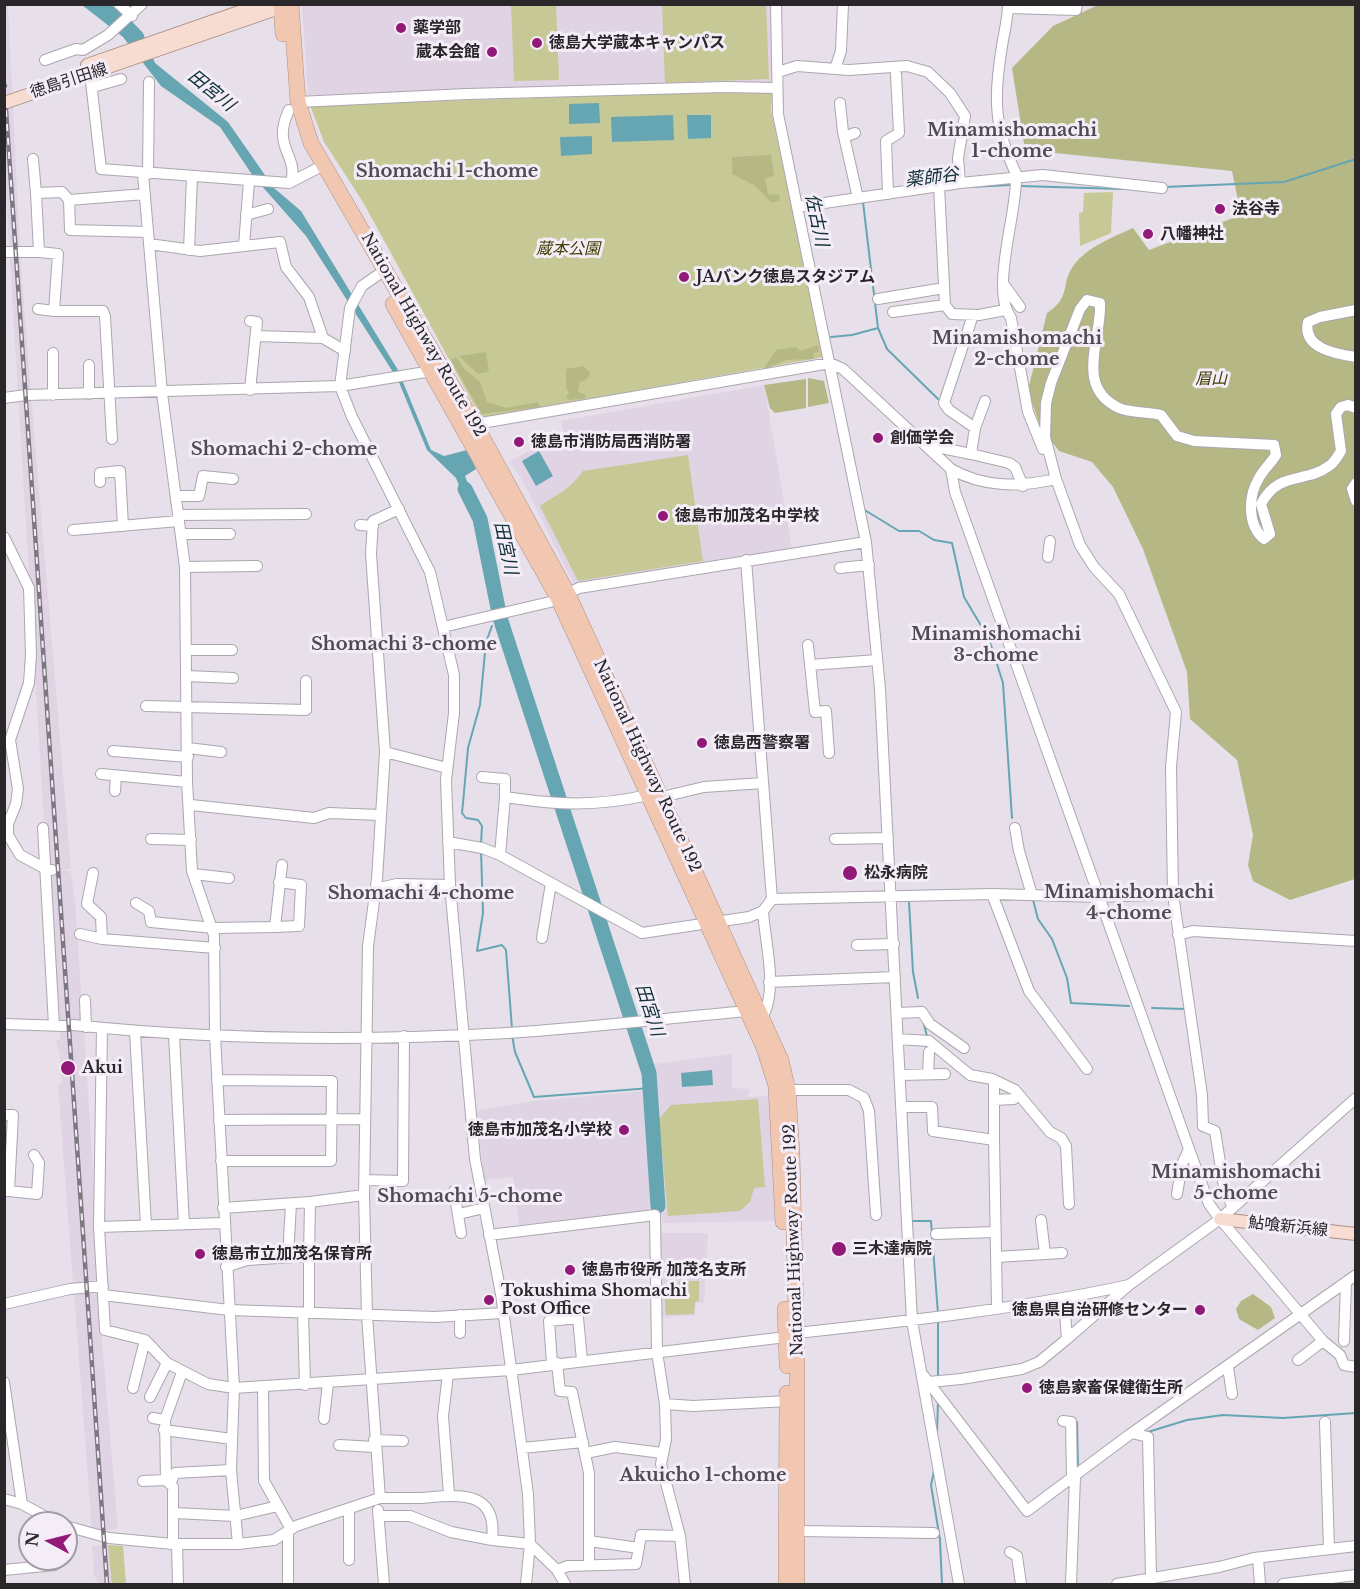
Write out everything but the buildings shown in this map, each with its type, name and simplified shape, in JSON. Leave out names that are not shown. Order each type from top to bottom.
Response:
[{"type":"highway","name":"National Highway Route 192","points":[[286,5],[294,106],[320,167],[490,461],[563,596],[713,922],[763,1017],[781,1060],[788,1090],[791,1335],[798,1531],[797,1584]]},
{"type":"highway","name":"National Highway Route 192","points":[[381,273],[432,371],[469,425]]},
{"type":"highway","name":"National Highway Route 192","points":[[713,922],[747,1011],[764,1048],[776,1086],[791,1335],[786,1584]]},
{"type":"main road","points":[[160,46],[262,4]]},
{"type":"main road","points":[[4,94],[286,5]]},
{"type":"main road","name":"徳島引田線","points":[[4,103],[129,56]]},
{"type":"main road","name":"鮎喰新浜線","points":[[1220,1219],[1356,1234]]},
{"type":"street","points":[[119,4],[131,16]]},
{"type":"street","points":[[45,60],[76,49],[83,54],[110,34],[142,4]]},
{"type":"street","points":[[776,4],[778,114],[830,363],[869,566],[888,838],[912,1321],[934,1384],[959,1584]]},
{"type":"street","points":[[836,69],[841,51],[843,4]]},
{"type":"street","points":[[1055,473],[1028,412],[1013,341],[1011,318],[1005,310],[1005,251],[1017,197],[1017,178],[1005,150],[996,117],[996,85],[1008,6],[1076,10],[1077,4]]},
{"type":"street","points":[[778,72],[797,66],[836,69],[907,66],[928,72],[943,86],[965,116],[958,158],[960,183]]},
{"type":"street","points":[[888,194],[886,141],[898,133],[896,74]]},
{"type":"street","points":[[121,79],[92,85],[101,169],[146,174],[291,182],[320,167]]},
{"type":"street","points":[[149,82],[145,194],[162,393],[185,567],[188,783],[193,874],[214,928],[215,1036],[234,1388],[231,1470],[238,1544]]},
{"type":"street","points":[[291,182],[292,167],[284,148],[282,126],[294,106],[487,93],[725,87],[777,88]]},
{"type":"street","points":[[840,103],[844,137],[858,198]]},
{"type":"street","points":[[844,137],[855,133]]},
{"type":"street","points":[[33,159],[39,252]]},
{"type":"street","points":[[797,207],[960,183],[1043,176],[1161,188]]},
{"type":"street","points":[[189,250],[192,177]]},
{"type":"street","points":[[244,246],[246,215],[252,181]]},
{"type":"street","points":[[939,186],[945,305],[952,314],[973,315],[1005,310]]},
{"type":"street","points":[[36,193],[62,192],[69,200],[70,230],[148,232]]},
{"type":"street","points":[[69,200],[145,194]]},
{"type":"street","points":[[246,215],[268,209]]},
{"type":"street","points":[[149,244],[189,250],[280,242],[286,267],[309,297],[323,338]]},
{"type":"street","points":[[4,252],[58,254],[54,311]]},
{"type":"street","points":[[381,273],[356,295],[350,308],[340,386],[352,417],[430,572],[454,675],[454,713],[447,768],[450,885],[475,1159],[503,1313],[528,1494],[530,1544],[526,1584]]},
{"type":"street","points":[[1005,286],[1020,307]]},
{"type":"street","points":[[878,298],[944,288]]},
{"type":"street","points":[[1233,1208],[1224,1187],[1215,1131],[1203,1126],[1202,1095],[1173,894],[1172,767],[1176,712],[1119,594],[1094,567],[1080,544],[1045,437],[1046,403],[1056,369],[1080,309],[1087,300],[1101,303],[1092,371],[1096,386],[1107,400],[1121,410],[1161,414],[1177,436],[1194,441],[1274,445],[1276,455],[1259,477],[1251,498],[1252,523],[1256,533],[1264,539],[1270,534],[1261,504],[1266,494],[1282,481],[1329,466],[1341,451],[1336,414],[1341,407],[1348,405],[1356,408]]},
{"type":"street","points":[[893,312],[945,305]]},
{"type":"street","points":[[38,309],[103,311],[112,439]]},
{"type":"street","points":[[1356,310],[1320,317],[1308,322],[1306,332],[1311,343],[1336,354],[1356,357]]},
{"type":"street","points":[[973,315],[944,403],[949,410],[975,428]]},
{"type":"street","points":[[250,321],[257,322],[250,390]]},
{"type":"street","points":[[256,336],[323,338],[345,351]]},
{"type":"street","points":[[53,353],[53,394]]},
{"type":"street","points":[[469,425],[830,363],[843,369],[951,469],[978,481],[1023,486],[1055,473]]},
{"type":"street","points":[[89,365],[89,394]]},
{"type":"street","points":[[4,398],[53,394],[162,393],[340,386],[432,371]]},
{"type":"street","points":[[971,454],[975,428],[985,401]]},
{"type":"street","points":[[924,444],[1009,463],[1015,466],[1023,486]]},
{"type":"street","points":[[951,469],[955,492],[1209,1204],[1300,1315],[1323,1341],[1340,1355],[1344,1365],[1356,1367]]},
{"type":"street","points":[[100,482],[100,473],[120,471],[123,526]]},
{"type":"street","points":[[176,496],[200,496],[202,476],[233,479]]},
{"type":"street","points":[[1356,483],[1352,489],[1356,501]]},
{"type":"street","points":[[384,1584],[367,1315],[364,1195],[368,945],[375,889],[385,752],[371,554],[374,521],[399,509]]},
{"type":"street","points":[[73,530],[179,518],[306,514]]},
{"type":"street","points":[[360,525],[373,526]]},
{"type":"street","points":[[181,534],[230,534]]},
{"type":"street","points":[[4,537],[29,588],[31,655],[29,682],[10,740],[18,789],[16,804],[8,824],[8,835],[20,855],[49,869]]},
{"type":"street","points":[[1048,556],[1050,541]]},
{"type":"street","points":[[444,627],[499,615],[563,596],[579,588],[866,542]]},
{"type":"street","points":[[448,842],[481,848],[500,855],[642,933],[749,917],[763,911],[772,899],[746,560]]},
{"type":"street","points":[[840,568],[869,566]]},
{"type":"street","points":[[185,567],[257,567]]},
{"type":"street","points":[[808,645],[815,712],[826,711],[830,753]]},
{"type":"street","points":[[187,650],[232,650]]},
{"type":"street","points":[[810,665],[877,660]]},
{"type":"street","points":[[187,676],[233,678]]},
{"type":"street","points":[[146,706],[306,710],[306,681]]},
{"type":"street","points":[[113,751],[221,752]]},
{"type":"street","points":[[385,752],[447,768]]},
{"type":"street","points":[[101,774],[188,783]]},
{"type":"street","points":[[115,791],[116,776]]},
{"type":"street","points":[[482,777],[505,779],[500,855]]},
{"type":"street","points":[[505,797],[562,805],[655,796],[704,787],[763,783]]},
{"type":"street","points":[[190,805],[314,818],[329,813],[380,815]]},
{"type":"street","points":[[43,828],[64,1025]]},
{"type":"street","points":[[1015,828],[1019,852],[1032,895]]},
{"type":"street","points":[[151,838],[191,840]]},
{"type":"street","points":[[835,839],[888,838]]},
{"type":"street","points":[[275,927],[282,865]]},
{"type":"street","points":[[93,873],[87,904],[101,917],[102,939]]},
{"type":"street","points":[[193,874],[229,878]]},
{"type":"street","points":[[152,922],[214,928],[299,926],[302,885],[279,882]]},
{"type":"street","points":[[375,889],[397,884],[450,885]]},
{"type":"street","points":[[542,939],[550,889],[554,885]]},
{"type":"street","points":[[772,899],[993,894],[1100,897],[1173,894]]},
{"type":"street","points":[[993,894],[1029,991],[1087,1069]]},
{"type":"street","points":[[136,903],[149,911],[152,922],[149,943]]},
{"type":"street","points":[[763,911],[769,981],[768,1007],[763,1017]]},
{"type":"street","points":[[1179,935],[1193,932],[1356,941]]},
{"type":"street","points":[[80,934],[102,939],[215,948]]},
{"type":"street","points":[[857,945],[894,944]]},
{"type":"street","points":[[769,981],[895,977]]},
{"type":"street","points":[[85,1000],[86,1027]]},
{"type":"street","points":[[4,1024],[64,1025],[174,1035],[215,1036],[463,1035],[512,1033],[747,1011]]},
{"type":"street","points":[[897,1013],[922,1012],[930,1024],[964,1048]]},
{"type":"street","points":[[102,1028],[99,1227],[105,1330],[145,1340],[167,1363],[208,1384],[234,1388],[263,1387],[511,1370],[912,1321],[1064,1300],[1129,1285]]},
{"type":"street","points":[[135,1032],[146,1225]]},
{"type":"street","points":[[174,1035],[184,1224]]},
{"type":"street","points":[[365,1180],[403,1181],[404,1036]]},
{"type":"street","points":[[898,1039],[929,1041],[970,1075],[994,1081],[1015,1090],[1050,1132],[1061,1138],[1066,1146],[1069,1204]]},
{"type":"street","points":[[928,1074],[929,1052]]},
{"type":"street","points":[[900,1075],[945,1074]]},
{"type":"street","points":[[217,1080],[332,1081],[331,1161],[221,1161]]},
{"type":"street","points":[[994,1081],[997,1308]]},
{"type":"street","points":[[788,1090],[849,1090],[864,1098],[869,1111],[876,1215]]},
{"type":"street","points":[[934,1384],[1022,1369],[1039,1362],[1129,1285],[1220,1219],[1356,1098]]},
{"type":"street","points":[[994,1100],[1014,1099]]},
{"type":"street","points":[[902,1107],[932,1107],[933,1131],[994,1140]]},
{"type":"street","points":[[4,1115],[13,1115],[8,1144],[7,1191],[37,1194],[39,1163],[34,1155]]},
{"type":"street","points":[[219,1120],[364,1119]]},
{"type":"street","points":[[1176,1194],[1182,1164],[1189,1149]]},
{"type":"street","points":[[454,1191],[461,1233]]},
{"type":"street","points":[[223,1208],[291,1204],[364,1195]]},
{"type":"street","points":[[305,1385],[310,1202]]},
{"type":"street","points":[[288,1257],[291,1204]]},
{"type":"street","points":[[459,1214],[484,1208]]},
{"type":"street","points":[[489,1235],[655,1215],[657,1352],[665,1404],[666,1439],[662,1453],[665,1485],[680,1536],[685,1584]]},
{"type":"street","points":[[1041,1220],[1045,1254]]},
{"type":"street","points":[[99,1227],[224,1223]]},
{"type":"street","points":[[936,1234],[995,1232]]},
{"type":"street","points":[[996,1257],[1062,1253]]},
{"type":"street","points":[[226,1268],[247,1260],[309,1256],[365,1256]]},
{"type":"street","points":[[606,1270],[655,1271]]},
{"type":"street","points":[[934,1384],[1027,1511],[1132,1433],[1352,1281]]},
{"type":"street","points":[[1344,1341],[1352,1281]]},
{"type":"street","points":[[4,1304],[70,1289],[103,1290],[229,1310],[367,1315],[503,1313]]},
{"type":"street","points":[[1064,1300],[1067,1339]]},
{"type":"street","points":[[460,1315],[460,1333]]},
{"type":"street","points":[[582,1360],[578,1318],[549,1321],[560,1391],[572,1392],[585,1448],[589,1473],[589,1565]]},
{"type":"street","points":[[133,1388],[145,1340]]},
{"type":"street","points":[[1298,1360],[1323,1341]]},
{"type":"street","points":[[150,1397],[167,1363]]},
{"type":"street","points":[[1228,1367],[1232,1394]]},
{"type":"street","points":[[178,1584],[173,1487],[168,1482],[164,1425],[182,1372]]},
{"type":"street","points":[[448,1374],[443,1416],[449,1494]]},
{"type":"street","points":[[4,1382],[21,1504]]},
{"type":"street","points":[[324,1419],[328,1383]]},
{"type":"street","points":[[263,1387],[264,1481],[289,1531],[288,1584]]},
{"type":"street","points":[[665,1404],[693,1406],[788,1401]]},
{"type":"street","points":[[153,1418],[164,1425],[232,1439]]},
{"type":"street","points":[[1063,1421],[1071,1422],[1073,1478],[1071,1584]]},
{"type":"street","points":[[1325,1422],[1329,1549]]},
{"type":"street","points":[[1132,1433],[1148,1437],[1151,1577]]},
{"type":"street","points":[[339,1445],[403,1442]]},
{"type":"street","points":[[522,1448],[615,1447],[662,1453]]},
{"type":"street","points":[[168,1482],[175,1473],[231,1470]]},
{"type":"street","points":[[143,1481],[168,1482]]},
{"type":"street","points":[[78,1530],[101,1537],[175,1544],[238,1544],[274,1540],[289,1531],[378,1499],[449,1494],[471,1497],[485,1506],[490,1512],[493,1527],[492,1540]]},
{"type":"street","points":[[4,1499],[34,1511]]},
{"type":"street","points":[[175,1513],[234,1516],[278,1506]]},
{"type":"street","points":[[349,1560],[350,1509]]},
{"type":"street","points":[[379,1516],[410,1516],[451,1532],[530,1544],[557,1570],[565,1584]]},
{"type":"street","points":[[798,1531],[934,1533]]},
{"type":"street","points":[[557,1570],[568,1566],[636,1564],[641,1535],[680,1536]]},
{"type":"street","points":[[589,1540],[639,1548]]},
{"type":"street","points":[[1117,1584],[1258,1558],[1356,1546]]},
{"type":"street","points":[[1010,1552],[1017,1556],[1021,1584]]},
{"type":"street","points":[[1258,1558],[1260,1584]]},
{"type":"street","points":[[1284,1584],[1356,1575]]},
{"type":"shaded area","points":[[4,5],[8,5],[20,252],[71,869],[64,869],[71,873],[75,900],[83,1020],[73,1022],[74,1030],[84,1032],[100,1277],[97,1280],[73,1283],[58,1085],[62,1084],[60,1055],[56,1041],[60,1039],[60,1032],[65,1031],[64,1022],[56,1020],[5,179]]},
{"type":"shaded area","name":"徳島大学蔵本キャンパス","points":[[302,5],[770,5],[772,82],[308,95]]},
{"type":"shaded area","name":"徳島市加茂名中学校","points":[[764,385],[792,550],[574,585],[523,481],[509,462],[540,445],[565,440],[561,421]]},
{"type":"shaded area","name":"徳島市加茂名小学校","points":[[732,1054],[732,1088],[749,1089],[748,1097],[769,1096],[775,1221],[663,1223],[661,1209],[519,1225],[513,1177],[484,1180],[477,1111],[533,1101],[654,1090],[653,1064]]},
{"type":"shaded area","points":[[661,1233],[708,1233],[704,1303],[696,1303],[695,1315],[661,1318]]},
{"type":"shaded area","points":[[74,1293],[98,1293],[118,1529],[92,1531]]},
{"type":"shaded area","points":[[92,1546],[123,1546],[126,1584],[100,1584],[94,1575]]},
{"type":"green space","points":[[511,5],[556,5],[559,80],[514,81]]},
{"type":"green space","points":[[662,5],[766,5],[769,79],[665,83]]},
{"type":"green space","name":"眉山","points":[[1098,5],[1355,5],[1355,879],[1290,900],[1253,881],[1248,865],[1253,835],[1237,760],[1190,719],[1187,672],[1143,549],[1113,487],[1092,462],[1059,451],[1040,426],[1028,390],[1047,313],[1060,301],[1070,272],[1086,253],[1133,228],[1149,250],[1241,215],[1232,171],[1025,150],[1012,68],[1053,26]]},
{"type":"green space","name":"蔵本公園","points":[[772,92],[771,111],[824,357],[486,417],[480,416],[363,202],[324,142],[310,105]]},
{"type":"green space","points":[[771,155],[774,176],[765,178],[768,194],[779,195],[780,200],[772,203],[754,185],[732,174],[732,157]]},
{"type":"green space","points":[[1113,192],[1111,233],[1080,246],[1079,213],[1083,212],[1084,193]]},
{"type":"green space","points":[[818,345],[819,352],[813,353],[814,359],[786,360],[763,370],[776,350],[796,347],[800,351]]},
{"type":"green space","points":[[486,352],[489,372],[478,374],[459,356]]},
{"type":"green space","points":[[456,357],[465,370],[480,382],[487,402],[506,408],[538,402],[540,407],[482,414],[451,360]]},
{"type":"green space","points":[[583,366],[590,373],[587,379],[580,382],[578,392],[586,395],[585,398],[570,400],[566,398],[569,392],[566,388],[566,369]]},
{"type":"green space","points":[[808,378],[824,381],[829,403],[808,407]]},
{"type":"green space","points":[[806,379],[806,408],[775,413],[770,408],[764,385]]},
{"type":"green space","points":[[688,455],[703,561],[578,581],[540,506],[568,487],[583,471]]},
{"type":"green space","points":[[758,1099],[765,1187],[754,1188],[750,1202],[740,1211],[668,1216],[659,1119],[671,1105]]},
{"type":"green space","points":[[679,1281],[699,1281],[699,1301],[695,1302],[694,1314],[666,1315],[664,1288],[667,1284],[679,1284]]},
{"type":"green space","points":[[1253,1294],[1271,1307],[1275,1318],[1258,1330],[1239,1319],[1236,1309],[1241,1301]]},
{"type":"green space","points":[[108,1545],[123,1546],[126,1584],[112,1584]]},
{"type":"water","points":[[82,5],[111,5],[124,13],[143,33],[155,63],[228,122],[274,188],[301,211],[398,370],[431,450],[444,456],[467,450],[476,469],[465,476],[476,505],[468,508],[456,478],[427,450],[398,380],[306,236],[253,176],[220,127],[161,86],[123,37]]},
{"type":"water","points":[[599,103],[600,123],[569,124],[569,104]]},
{"type":"water","points":[[673,115],[674,140],[612,142],[611,117]]},
{"type":"water","points":[[687,115],[711,115],[711,138],[688,139]]},
{"type":"water","points":[[592,136],[592,154],[561,156],[560,137]]},
{"type":"water","points":[[539,451],[553,476],[536,486],[522,461]]},
{"type":"water","points":[[712,1070],[713,1085],[682,1087],[681,1073]]},
{"type":"waterway","name":"薬師谷","points":[[1164,187],[1284,182],[1356,159]]},
{"type":"waterway","name":"薬師谷","points":[[969,187],[1011,185]]},
{"type":"waterway","name":"薬師谷","points":[[1020,186],[1122,189]]},
{"type":"waterway","name":"薬師谷","points":[[831,337],[852,335],[878,328],[863,202]]},
{"type":"waterway","points":[[878,328],[887,349],[938,399]]},
{"type":"waterway","name":"田宮川","points":[[465,489],[480,519],[500,618],[649,1073],[658,1206]]},
{"type":"waterway","points":[[863,509],[899,531],[919,531],[934,540],[952,543],[964,597],[989,639],[1003,683],[1012,818]]},
{"type":"waterway","points":[[481,844],[482,826],[478,820],[466,818],[462,813],[468,748],[480,705],[486,642],[492,626]]},
{"type":"waterway","points":[[481,850],[483,913],[477,951],[502,945],[506,950],[512,1029]]},
{"type":"waterway","points":[[1033,900],[1038,919],[1052,939],[1067,978],[1071,1003],[1129,1006]]},
{"type":"waterway","points":[[909,902],[913,972],[918,998]]},
{"type":"waterway","points":[[1152,1008],[1186,1009]]},
{"type":"waterway","points":[[923,1021],[927,1036]]},
{"type":"waterway","points":[[512,1035],[515,1052],[534,1097],[651,1088]]},
{"type":"waterway","points":[[910,1221],[931,1221],[938,1314]]},
{"type":"waterway","points":[[938,1320],[938,1377]]},
{"type":"waterway","points":[[937,1434],[938,1401]]},
{"type":"waterway","points":[[1148,1432],[1187,1420],[1223,1415],[1283,1418],[1356,1413]]},
{"type":"waterway","points":[[1077,1422],[1078,1465]]},
{"type":"waterway","points":[[934,1471],[931,1485],[940,1540],[942,1584]]},
{"type":"railway","points":[[6,110],[107,1584]]},
{"type":"place","name":"薬学部","points":[[401,28]]},
{"type":"place","name":"徳島大学蔵本キャンパス","points":[[537,43]]},
{"type":"place","name":"蔵本会館","points":[[492,52]]},
{"type":"place","name":"法谷寺","points":[[1220,209]]},
{"type":"place","name":"八幡神社","points":[[1148,234]]},
{"type":"place","name":"JAバンク徳島スタジアム","points":[[684,277]]},
{"type":"place","name":"創価学会","points":[[878,438]]},
{"type":"place","name":"徳島市消防局西消防署","points":[[519,442]]},
{"type":"place","name":"徳島市加茂名中学校","points":[[663,516]]},
{"type":"place","name":"徳島西警察署","points":[[702,743]]},
{"type":"place","name":"松永病院","points":[[850,873]]},
{"type":"place","name":"Akui","points":[[68,1068]]},
{"type":"place","name":"徳島市加茂名小学校","points":[[624,1130]]},
{"type":"place","name":"三木達病院","points":[[839,1249]]},
{"type":"place","name":"徳島市立加茂名保育所","points":[[200,1254]]},
{"type":"place","name":"徳島市役所 加茂名支所","points":[[570,1270]]},
{"type":"place","name":"Tokushima Shomachi Post Office","points":[[489,1300]]},
{"type":"place","name":"徳島県自治研修センター","points":[[1200,1310]]},
{"type":"place","name":"徳島家畜保健衛生所","points":[[1027,1388]]},
{"type":"district","name":"Minamishomachi 1-chome","points":[[1012,141]]},
{"type":"district","name":"Shomachi 1-chome","points":[[447,172]]},
{"type":"district","name":"Minamishomachi 2-chome","points":[[1017,349]]},
{"type":"district","name":"Shomachi 2-chome","points":[[284,450]]},
{"type":"district","name":"Shomachi 3-chome","points":[[404,645]]},
{"type":"district","name":"Minamishomachi 3-chome","points":[[996,645]]},
{"type":"district","name":"Shomachi 4-chome","points":[[421,894]]},
{"type":"district","name":"Minamishomachi 4-chome","points":[[1129,903]]},
{"type":"district","name":"Minamishomachi 5-chome","points":[[1236,1183]]},
{"type":"district","name":"Shomachi 5-chome","points":[[470,1197]]},
{"type":"district","name":"Akuicho 1-chome","points":[[703,1476]]},
{"type":"water label","name":"佐古川","points":[[816,220]]}]
